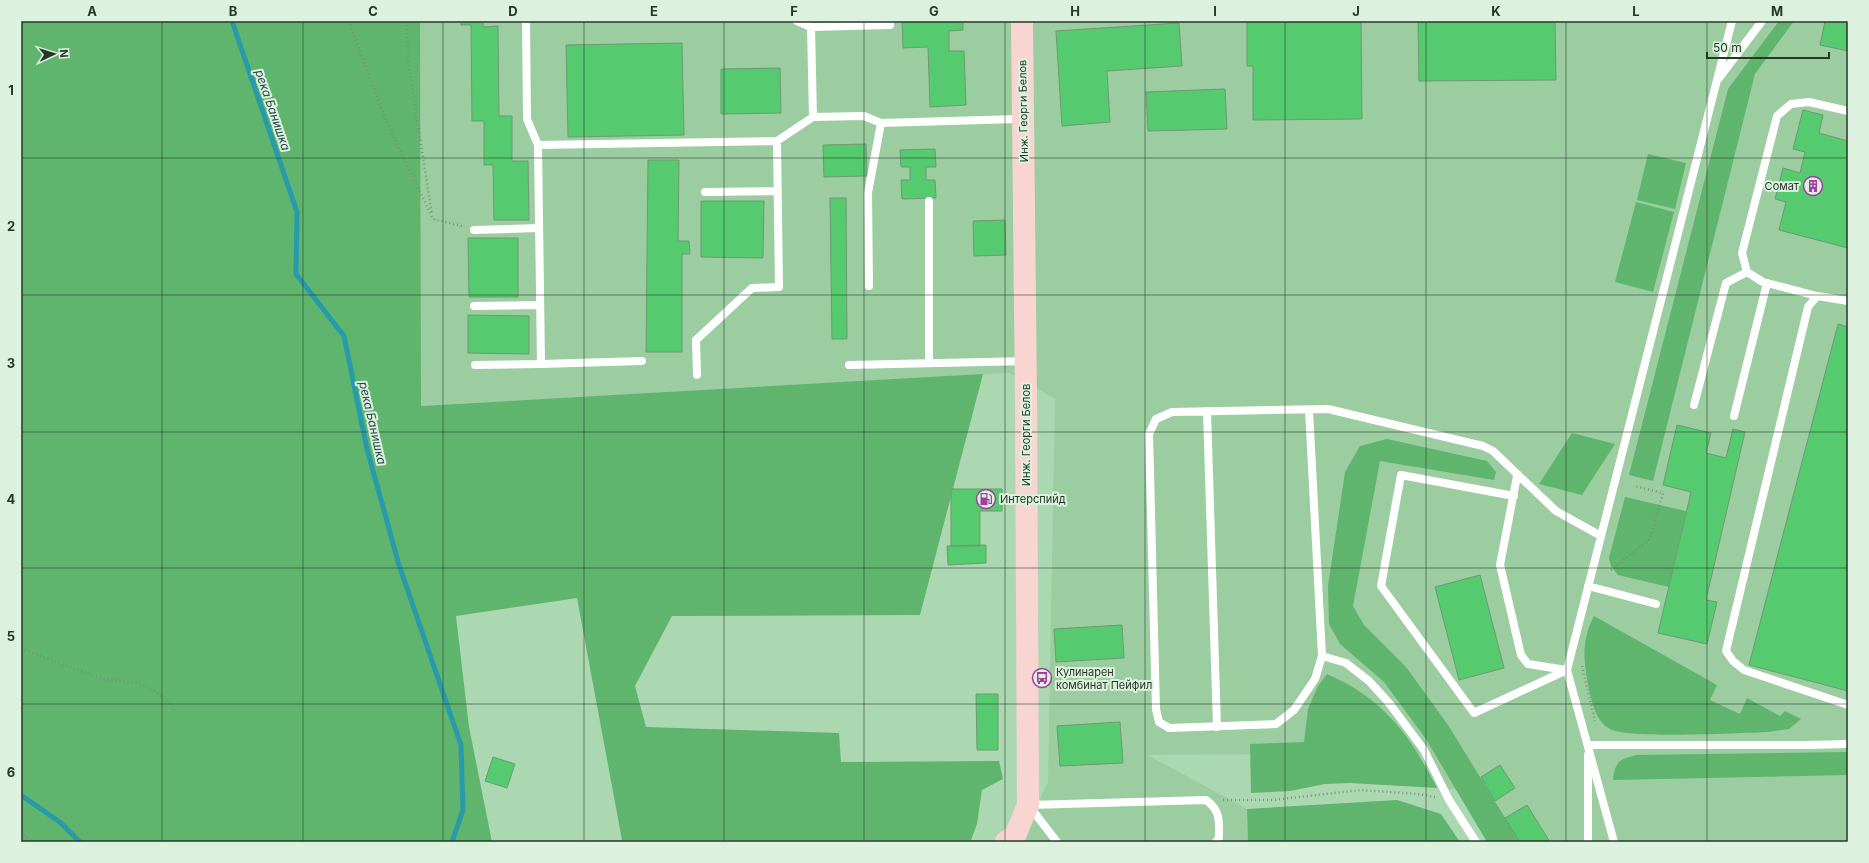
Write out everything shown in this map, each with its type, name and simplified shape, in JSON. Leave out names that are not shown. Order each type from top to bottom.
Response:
[{"type":"street","name":"Инж. Георги Белов","points":[[1006,842],[1015,836],[1028,805],[1026,361],[1022,21]]},
{"type":"lane","points":[[526,21],[526,119],[538,145],[541,364]]},
{"type":"lane","points":[[797,21],[811,27],[890,25],[890,21]]},
{"type":"lane","points":[[1614,842],[1567,670],[1732,21]]},
{"type":"lane","points":[[1716,81],[1762,21]]},
{"type":"lane","points":[[811,27],[813,117]]},
{"type":"lane","points":[[1848,111],[1810,102],[1791,104],[1777,116],[1742,253],[1747,272],[1767,283],[1817,296],[1848,302]]},
{"type":"lane","points":[[538,145],[777,141],[813,117],[864,116],[881,123],[1023,119]]},
{"type":"lane","points":[[869,286],[868,193],[881,123]]},
{"type":"lane","points":[[697,375],[696,340],[752,288],[779,287],[777,141]]},
{"type":"lane","points":[[705,192],[778,191]]},
{"type":"lane","points":[[929,201],[929,363]]},
{"type":"lane","points":[[474,230],[539,228]]},
{"type":"lane","points":[[1694,405],[1726,283],[1747,272]]},
{"type":"lane","points":[[1734,416],[1767,283]]},
{"type":"lane","points":[[1817,296],[1808,307],[1726,651],[1733,661],[1744,670],[1848,705]]},
{"type":"lane","points":[[474,306],[540,305]]},
{"type":"lane","points":[[475,365],[642,361]]},
{"type":"lane","points":[[849,365],[1026,361]]},
{"type":"lane","points":[[1309,410],[1322,656],[1316,679],[1294,710],[1276,724],[1170,728],[1159,722],[1156,709],[1150,434],[1156,419],[1172,412],[1328,409],[1483,446],[1493,451],[1517,476],[1556,511],[1601,536]]},
{"type":"lane","points":[[1207,411],[1216,727]]},
{"type":"lane","points":[[1514,496],[1401,475],[1381,586],[1474,713],[1567,670]]},
{"type":"lane","points":[[1517,476],[1500,565],[1521,655],[1528,664],[1567,670]]},
{"type":"lane","points":[[1588,586],[1656,604]]},
{"type":"lane","points":[[1322,656],[1346,663],[1369,681],[1389,703],[1424,750],[1449,800],[1476,842]]},
{"type":"lane","points":[[1588,744],[1848,744]]},
{"type":"lane","points":[[1588,744],[1588,842]]},
{"type":"lane","points":[[1028,805],[1206,800],[1215,807],[1219,817],[1219,838],[1216,842]]},
{"type":"lane","points":[[1028,805],[1056,842]]},
{"type":"path","points":[[349,21],[386,122],[433,218],[474,230]]},
{"type":"path","points":[[406,21],[409,67],[433,218]]},
{"type":"path","points":[[1611,570],[1650,539],[1663,493],[1635,486]]},
{"type":"path","points":[[21,649],[104,679],[141,684],[164,697],[176,712]]},
{"type":"path","points":[[1582,662],[1595,721]]},
{"type":"path","points":[[1206,800],[1272,800],[1362,790],[1418,794],[1449,800]]},
{"type":"path","points":[[21,832],[32,842]]},
{"type":"shaded area","points":[[21,21],[420,21],[421,406],[983,374],[920,615],[672,616],[635,686],[646,727],[839,733],[841,762],[999,761],[1003,779],[982,790],[977,824],[971,840],[622,840],[577,598],[456,616],[469,727],[492,842],[21,842]]},
{"type":"shaded area","points":[[420,21],[1848,21],[1848,842],[1520,842],[1505,818],[1454,789],[1437,788],[1420,754],[1148,755],[1247,809],[1248,842],[1020,842],[1048,782],[1055,399],[1010,373],[420,406]]},
{"type":"shaded area","points":[[1779,21],[1794,21],[1755,74],[1653,481],[1629,475],[1728,89]]},
{"type":"shaded area","points":[[1648,154],[1686,163],[1675,209],[1637,200]]},
{"type":"shaded area","points":[[1636,202],[1674,212],[1653,292],[1615,282]]},
{"type":"shaded area","points":[[1572,433],[1615,444],[1582,495],[1539,484]]},
{"type":"shaded area","points":[[1387,439],[1487,461],[1496,472],[1494,480],[1380,461],[1353,606],[1364,625],[1406,667],[1448,725],[1520,842],[1487,842],[1426,739],[1384,682],[1340,644],[1329,624],[1328,586],[1345,472],[1360,446]]},
{"type":"shaded area","points":[[1625,497],[1686,511],[1669,587],[1618,575],[1611,566],[1609,558]]},
{"type":"shaded area","points":[[1594,616],[1717,685],[1710,700],[1740,714],[1747,698],[1780,716],[1785,711],[1801,719],[1789,729],[1768,732],[1661,735],[1621,732],[1610,729],[1601,721],[1594,709],[1586,675],[1585,649],[1587,633]]},
{"type":"shaded area","points":[[1327,674],[1364,694],[1393,720],[1416,751],[1437,788],[1350,783],[1325,784],[1290,791],[1251,793],[1250,744],[1304,742],[1308,709],[1318,686]]},
{"type":"shaded area","points":[[1848,752],[1848,775],[1613,780],[1615,769],[1619,762],[1637,755]]},
{"type":"shaded area","points":[[1397,800],[1441,814],[1460,842],[1248,842],[1247,809]]},
{"type":"building","points":[[461,21],[483,21],[483,27],[498,26],[499,116],[512,116],[512,161],[528,161],[529,220],[494,220],[493,165],[484,165],[484,121],[472,121],[471,25],[461,25]]},
{"type":"building","points":[[902,21],[963,21],[963,30],[949,31],[949,51],[964,51],[966,105],[930,107],[928,47],[903,48]]},
{"type":"building","points":[[1247,21],[1361,21],[1362,119],[1253,120],[1253,66],[1247,66]]},
{"type":"building","points":[[1418,21],[1555,21],[1556,80],[1419,81]]},
{"type":"building","points":[[1825,21],[1848,21],[1848,51],[1820,45]]},
{"type":"building","points":[[1179,23],[1182,66],[1107,71],[1110,122],[1062,126],[1056,31]]},
{"type":"building","points":[[682,43],[684,135],[568,137],[566,45]]},
{"type":"building","points":[[780,68],[781,113],[721,114],[721,69]]},
{"type":"building","points":[[1225,89],[1227,129],[1148,131],[1146,92]]},
{"type":"building","name":"Сомат","points":[[1803,110],[1823,115],[1819,133],[1848,141],[1848,248],[1779,230],[1786,202],[1775,199],[1783,168],[1800,173],[1805,152],[1793,149]]},
{"type":"building","points":[[866,144],[867,176],[824,177],[823,145]]},
{"type":"building","points":[[935,149],[936,167],[926,167],[926,180],[935,180],[936,198],[902,199],[901,180],[910,180],[910,167],[901,167],[900,150]]},
{"type":"building","points":[[648,160],[679,160],[678,241],[689,241],[690,254],[682,254],[682,352],[646,352]]},
{"type":"building","points":[[830,198],[846,198],[847,339],[832,339]]},
{"type":"building","points":[[701,201],[764,201],[763,258],[701,257]]},
{"type":"building","points":[[1005,220],[1006,255],[974,256],[973,221]]},
{"type":"building","points":[[468,238],[518,238],[518,297],[469,297]]},
{"type":"building","points":[[468,315],[529,316],[529,354],[468,353]]},
{"type":"building","points":[[1838,324],[1848,327],[1848,691],[1749,665]]},
{"type":"building","points":[[1677,425],[1711,433],[1706,453],[1726,458],[1733,429],[1745,432],[1706,600],[1717,602],[1707,644],[1658,633],[1691,492],[1663,485]]},
{"type":"building","points":[[951,489],[1002,489],[1002,511],[980,511],[980,546],[951,546]]},
{"type":"building","points":[[986,545],[986,563],[948,565],[947,546]]},
{"type":"building","points":[[1480,575],[1504,668],[1459,680],[1435,587]]},
{"type":"building","points":[[1122,625],[1124,658],[1056,662],[1054,629]]},
{"type":"building","points":[[976,694],[998,694],[998,750],[977,750]]},
{"type":"building","points":[[1120,722],[1123,763],[1060,766],[1057,726]]},
{"type":"building","points":[[493,757],[515,764],[507,788],[485,781]]},
{"type":"building","points":[[1500,765],[1515,788],[1495,801],[1481,777]]},
{"type":"building","points":[[1527,805],[1550,842],[1520,842],[1505,818]]},
{"type":"waterway","name":"река Банишка","points":[[232,21],[297,212],[296,274],[344,336],[367,449],[399,565],[461,745],[463,810],[452,842]]},
{"type":"waterway","points":[[21,795],[61,823],[80,842]]},
{"type":"place","name":"Сомат","points":[[1813,186]]},
{"type":"place","name":"Интерспийд","points":[[986,499]]},
{"type":"place","name":"Кулинарен комбинат Пейфил","points":[[1042,678]]}]
